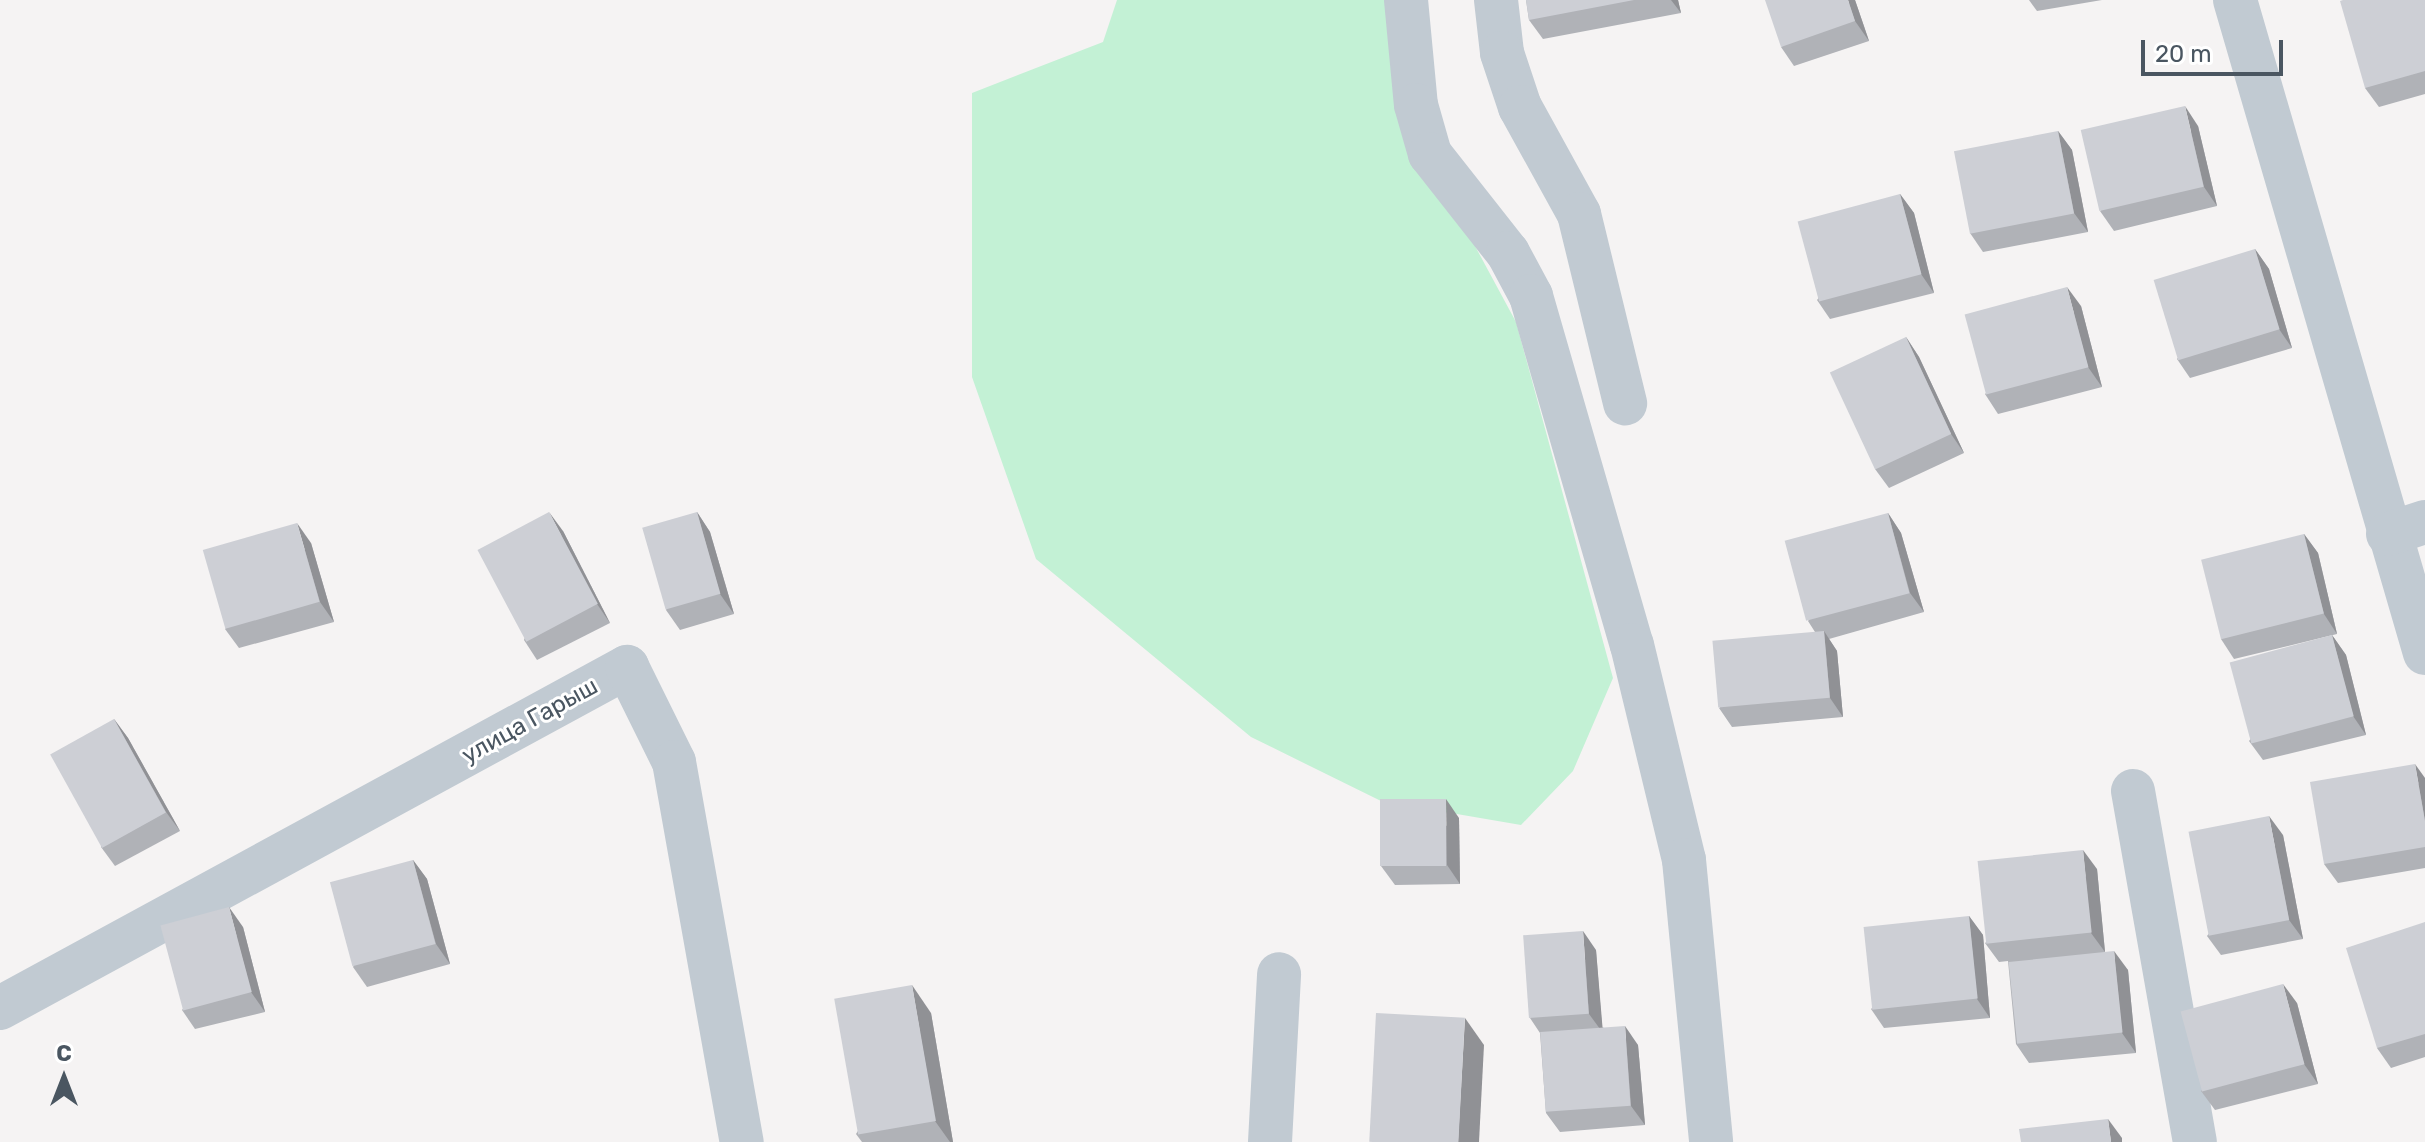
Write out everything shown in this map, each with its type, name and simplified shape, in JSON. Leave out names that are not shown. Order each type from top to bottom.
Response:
[{"type":"street","points":[[1406,0],[1416,105],[1430,154],[1508,253],[1531,296],[1632,645],[1684,860],[1711,1142]]},
{"type":"street","points":[[1496,0],[1502,53],[1520,107],[1579,214],[1625,403]]},
{"type":"street","points":[[2235,0],[2406,528],[2425,653]]},
{"type":"street","name":"улица Гарыш","points":[[0,1008],[627,667],[674,762],[742,1142]]},
{"type":"street","points":[[2133,791],[2195,1142]]},
{"type":"street","points":[[1270,1142],[1279,974]]},
{"type":"green space","points":[[1117,0],[1389,0],[1475,246],[1516,322],[1613,678],[1573,771],[1521,825],[1381,801],[1251,737],[1036,559],[972,377],[972,93],[1103,42]]},
{"type":"building","points":[[1526,0],[1634,0],[1529,20]]},
{"type":"building","points":[[1765,0],[1848,0],[1855,21],[1781,47]]},
{"type":"building","points":[[2425,0],[2425,71],[2365,88],[2340,1]]},
{"type":"building","points":[[2185,106],[2204,187],[2099,211],[2081,130]]},
{"type":"building","points":[[2058,131],[2074,213],[1970,234],[1954,151]]},
{"type":"building","points":[[1900,194],[1921,274],[1819,302],[1798,221]]},
{"type":"building","points":[[2255,249],[2280,329],[2178,360],[2154,280]]},
{"type":"building","points":[[2067,287],[2088,367],[1986,395],[1965,314]]},
{"type":"building","points":[[1906,337],[1951,434],[1875,469],[1830,372]]},
{"type":"building","points":[[549,512],[598,604],[526,642],[477,550]]},
{"type":"building","points":[[697,512],[720,594],[666,609],[642,528]]},
{"type":"building","points":[[1888,513],[1909,593],[1806,621],[1785,541]]},
{"type":"building","points":[[297,523],[320,602],[225,629],[203,550]]},
{"type":"building","points":[[2304,534],[2324,614],[2221,639],[2201,560]]},
{"type":"building","points":[[1824,631],[1830,698],[1718,708],[1712,641]]},
{"type":"building","points":[[2332,635],[2354,716],[2251,744],[2230,662]]},
{"type":"building","points":[[114,719],[166,813],[102,848],[50,754]]},
{"type":"building","points":[[2415,764],[2425,821],[2425,847],[2324,864],[2310,782]]},
{"type":"building","points":[[1380,799],[1446,799],[1446,866],[1380,866]]},
{"type":"building","points":[[2269,816],[2289,920],[2209,936],[2189,832]]},
{"type":"building","points":[[2083,850],[2092,933],[1986,944],[1978,861]]},
{"type":"building","points":[[413,860],[436,944],[352,966],[330,882]]},
{"type":"building","points":[[229,907],[252,992],[183,1010],[160,925]]},
{"type":"building","points":[[1969,916],[1978,999],[1872,1010],[1864,927]]},
{"type":"building","points":[[2425,922],[2425,1034],[2377,1048],[2346,948]]},
{"type":"building","points":[[1583,931],[1589,1014],[1529,1018],[1523,935]]},
{"type":"building","points":[[2114,951],[2123,1033],[2017,1044],[2009,962]]},
{"type":"building","points":[[2283,984],[2304,1064],[2202,1092],[2181,1011]]},
{"type":"building","points":[[912,985],[936,1121],[858,1135],[834,999]]},
{"type":"building","points":[[1376,1013],[1465,1018],[1458,1142],[1369,1142]]},
{"type":"building","points":[[1625,1026],[1631,1106],[1546,1112],[1540,1032]]},
{"type":"building","points":[[2108,1119],[2111,1142],[2021,1142],[2019,1129]]}]
